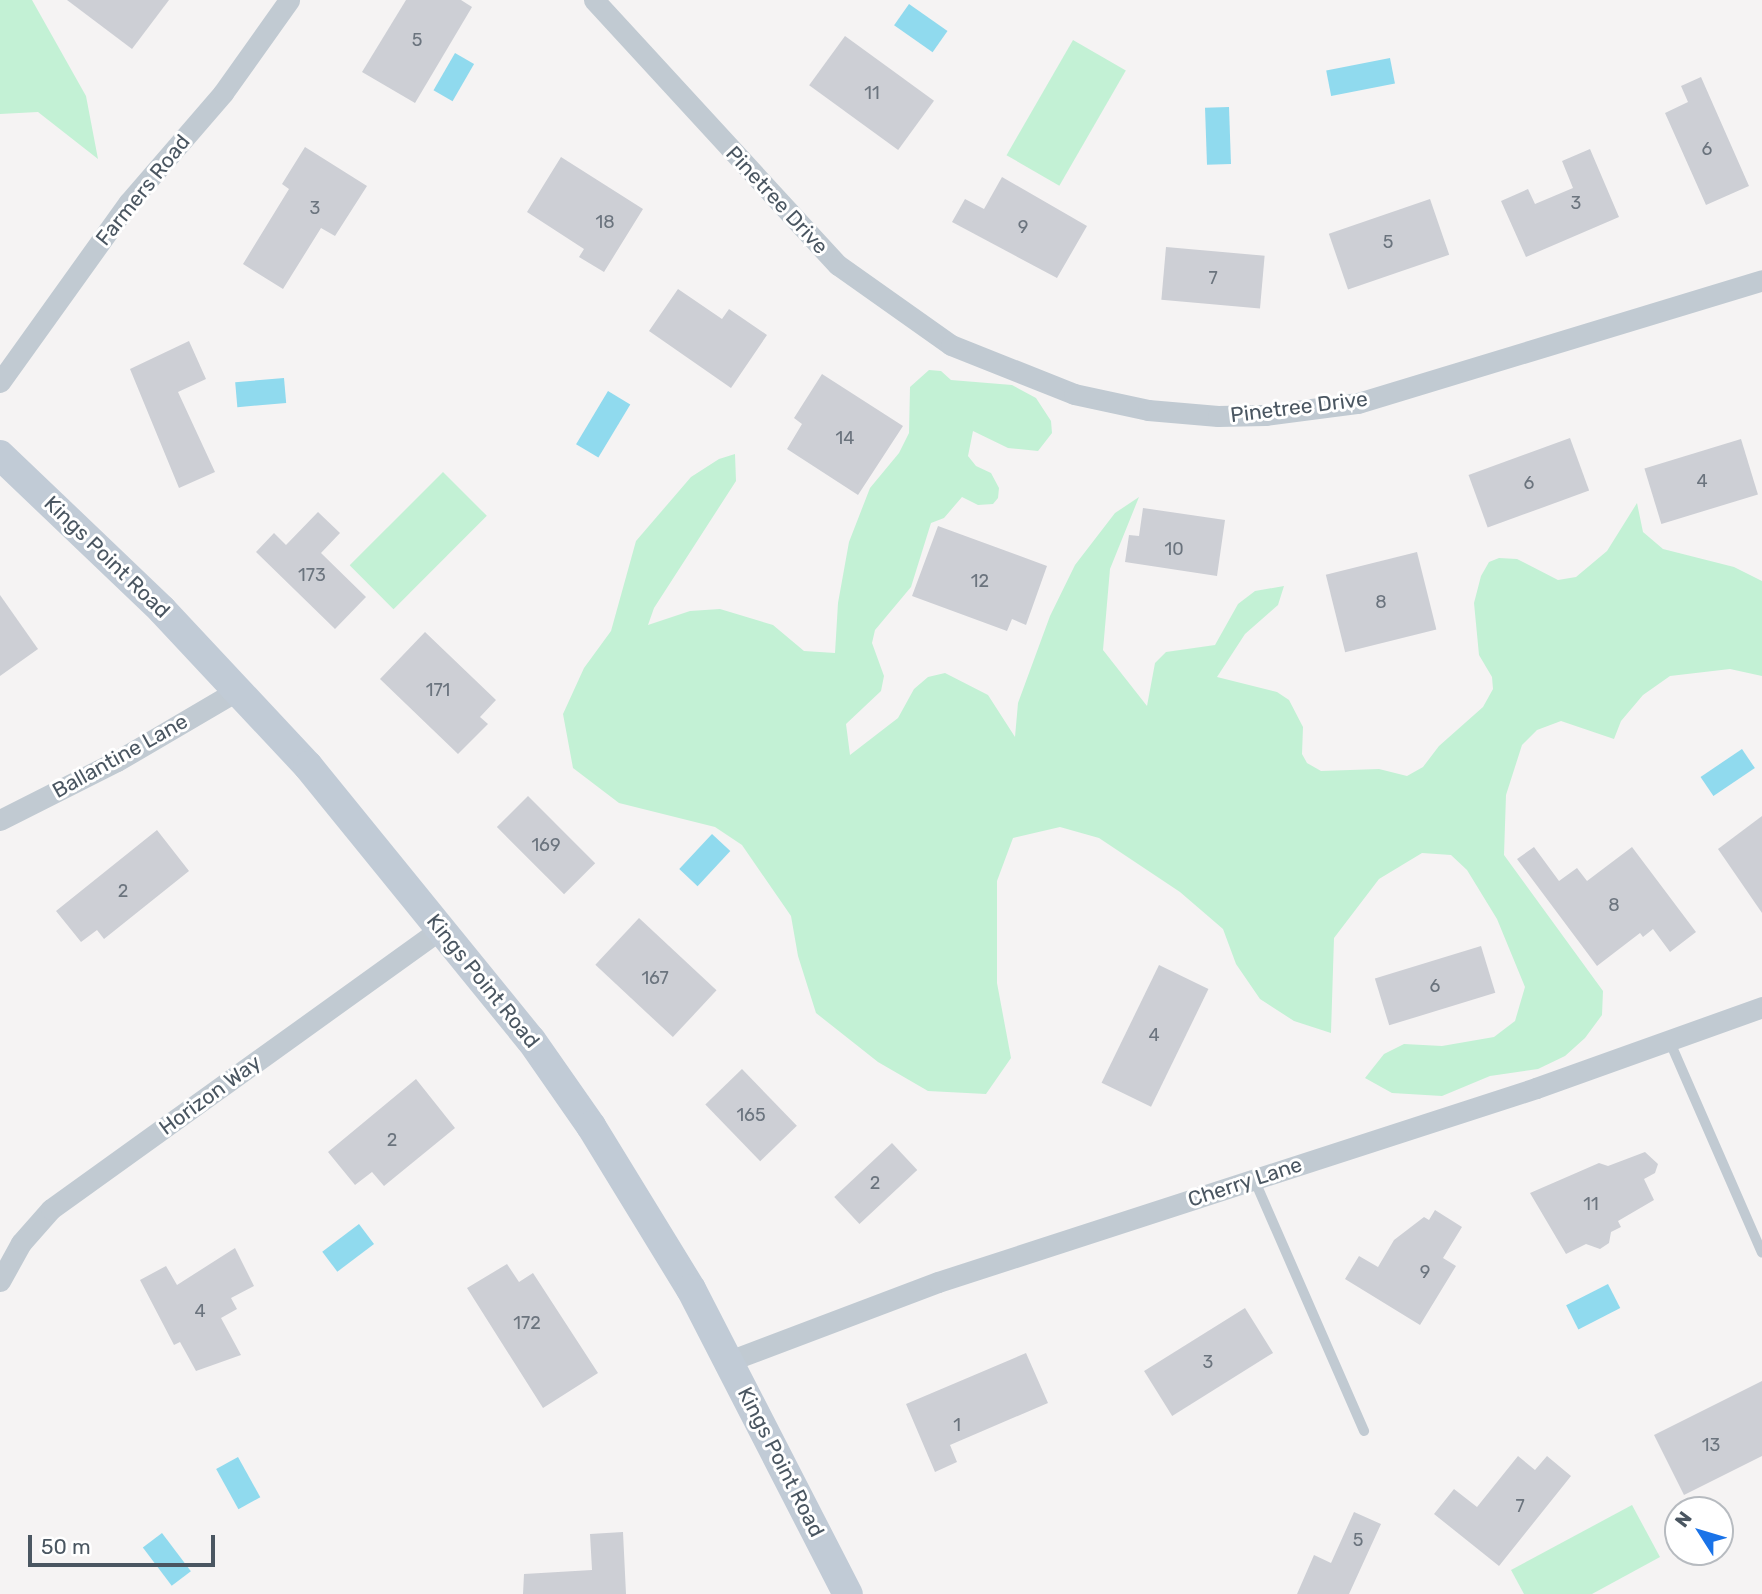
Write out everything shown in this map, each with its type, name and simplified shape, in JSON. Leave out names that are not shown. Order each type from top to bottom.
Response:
[{"type":"main road","name":"Kings Point Road","points":[[0,455],[238,690],[309,766],[531,1040],[591,1126],[691,1289],[848,1594]]},
{"type":"street","name":"Farmers Road","points":[[0,382],[129,202],[223,93],[289,0]]},
{"type":"street","name":"Pinetree Drive","points":[[594,0],[838,265],[951,345],[1074,394],[1148,410],[1218,416],[1265,415],[1358,403],[1762,280]]},
{"type":"street","name":"Ballantine Lane","points":[[0,820],[117,761],[238,690]]},
{"type":"street","name":"Horizon Way","points":[[0,1281],[21,1243],[51,1209],[441,929]]},
{"type":"street","name":"Cherry Lane","points":[[729,1361],[939,1282],[1254,1179],[1762,1007]]},
{"type":"lane","points":[[1668,1040],[1762,1253]]},
{"type":"lane","points":[[1254,1179],[1364,1431]]},
{"type":"green space","points":[[0,0],[32,0],[86,96],[98,159],[38,112],[0,114]]},
{"type":"green space","points":[[1073,40],[1126,70],[1059,186],[1006,155]]},
{"type":"green space","points":[[929,370],[941,371],[951,380],[1012,385],[1036,398],[1051,421],[1052,433],[1038,451],[1008,448],[973,431],[968,456],[976,466],[991,473],[999,488],[998,498],[993,504],[978,505],[962,497],[944,518],[931,523],[911,587],[875,630],[872,643],[884,676],[881,691],[846,724],[850,755],[898,718],[914,689],[928,677],[945,673],[988,695],[1015,737],[1018,703],[1050,616],[1075,565],[1115,513],[1139,497],[1110,569],[1103,650],[1147,706],[1155,663],[1166,652],[1215,645],[1238,604],[1255,591],[1284,586],[1278,605],[1245,634],[1217,677],[1277,692],[1289,700],[1303,727],[1302,754],[1307,763],[1321,771],[1379,769],[1407,776],[1423,767],[1439,746],[1483,707],[1493,689],[1492,677],[1479,655],[1474,603],[1481,576],[1489,562],[1499,558],[1517,559],[1558,580],[1576,577],[1607,551],[1637,503],[1643,532],[1663,549],[1734,567],[1762,581],[1762,676],[1730,669],[1670,676],[1643,695],[1621,721],[1614,739],[1561,721],[1537,730],[1522,745],[1506,795],[1504,855],[1603,991],[1602,1015],[1585,1038],[1565,1056],[1538,1069],[1490,1076],[1442,1096],[1392,1093],[1365,1078],[1384,1054],[1404,1044],[1442,1046],[1494,1037],[1515,1021],[1525,987],[1497,919],[1467,870],[1451,855],[1422,853],[1379,879],[1334,938],[1331,1033],[1294,1021],[1260,999],[1236,964],[1223,929],[1180,892],[1099,838],[1060,827],[1013,838],[997,881],[997,983],[1011,1058],[986,1094],[928,1091],[878,1062],[816,1013],[798,956],[791,916],[742,845],[715,827],[619,803],[573,768],[563,714],[584,668],[611,631],[636,541],[691,477],[719,459],[735,454],[736,481],[654,608],[648,625],[690,611],[720,609],[773,625],[804,651],[835,653],[838,603],[849,542],[870,488],[899,453],[909,433],[910,387]]},
{"type":"green space","points":[[443,472],[487,516],[394,609],[350,565]]},
{"type":"green space","points":[[1632,1505],[1660,1557],[1592,1594],[1524,1594],[1511,1570]]},
{"type":"water","points":[[909,4],[948,31],[933,52],[894,25]]},
{"type":"water","points":[[455,53],[474,64],[453,101],[434,90]]},
{"type":"water","points":[[1390,58],[1395,84],[1331,96],[1326,70]]},
{"type":"water","points":[[1229,107],[1231,164],[1207,165],[1205,108]]},
{"type":"water","points":[[284,378],[286,403],[237,407],[235,382]]},
{"type":"water","points":[[608,391],[630,404],[598,458],[576,444]]},
{"type":"water","points":[[1742,749],[1755,768],[1713,796],[1701,777]]},
{"type":"water","points":[[712,834],[730,851],[698,886],[679,869]]},
{"type":"water","points":[[359,1224],[374,1244],[337,1272],[322,1252]]},
{"type":"water","points":[[1608,1284],[1620,1308],[1578,1329],[1566,1305]]},
{"type":"water","points":[[238,1457],[260,1497],[238,1509],[216,1469]]},
{"type":"water","points":[[162,1533],[191,1571],[172,1586],[143,1547]]},
{"type":"building","points":[[67,0],[169,0],[132,49]]},
{"type":"building","points":[[406,0],[461,0],[472,7],[415,103],[362,72]]},
{"type":"building","points":[[845,36],[934,101],[898,150],[809,85]]},
{"type":"building","points":[[1701,77],[1749,186],[1706,205],[1665,113],[1688,102],[1681,86]]},
{"type":"building","points":[[305,147],[367,186],[335,236],[321,228],[283,289],[243,264],[289,189],[282,184]]},
{"type":"building","points":[[1590,149],[1619,217],[1526,257],[1501,201],[1528,189],[1535,204],[1573,188],[1562,161]]},
{"type":"building","points":[[561,157],[643,209],[604,272],[579,257],[584,249],[527,212]]},
{"type":"building","points":[[1002,177],[1087,226],[1057,278],[952,222],[965,199],[984,209]]},
{"type":"building","points":[[1430,199],[1449,255],[1348,290],[1329,234]]},
{"type":"building","points":[[1166,247],[1265,256],[1260,308],[1161,300]]},
{"type":"building","points":[[678,289],[722,319],[729,309],[767,335],[731,388],[649,331]]},
{"type":"building","points":[[189,341],[206,379],[178,392],[215,472],[179,488],[130,369]]},
{"type":"building","points":[[822,374],[903,426],[858,495],[787,449],[802,424],[794,418]]},
{"type":"building","points":[[1570,438],[1589,491],[1488,528],[1469,475]]},
{"type":"building","points":[[1741,439],[1758,494],[1661,524],[1644,469]]},
{"type":"building","points":[[1143,508],[1225,520],[1217,576],[1125,562],[1129,535],[1139,536]]},
{"type":"building","points":[[318,512],[340,533],[321,553],[366,597],[335,629],[256,552],[274,533],[286,545]]},
{"type":"building","points":[[938,526],[1047,566],[1026,625],[1012,619],[1007,631],[912,596]]},
{"type":"building","points":[[1417,552],[1436,630],[1345,652],[1326,575]]},
{"type":"building","points":[[0,595],[38,649],[0,676]]},
{"type":"building","points":[[425,632],[496,700],[480,717],[488,724],[458,754],[380,679]]},
{"type":"building","points":[[528,796],[595,863],[564,894],[497,827]]},
{"type":"building","points":[[1762,816],[1762,913],[1718,849]]},
{"type":"building","points":[[157,830],[189,871],[104,939],[97,930],[81,942],[56,911]]},
{"type":"building","points":[[1534,847],[1559,881],[1577,868],[1587,881],[1632,847],[1696,932],[1670,952],[1653,929],[1643,937],[1640,933],[1597,966],[1517,859]]},
{"type":"building","points":[[639,918],[717,990],[673,1037],[595,965]]},
{"type":"building","points":[[1481,946],[1495,993],[1389,1025],[1375,978]]},
{"type":"building","points":[[1159,965],[1208,989],[1151,1107],[1102,1083]]},
{"type":"building","points":[[742,1069],[797,1126],[760,1161],[705,1104]]},
{"type":"building","points":[[416,1079],[455,1128],[384,1186],[372,1172],[355,1185],[328,1152]]},
{"type":"building","points":[[892,1143],[917,1170],[859,1224],[834,1197]]},
{"type":"building","points":[[1645,1152],[1658,1164],[1655,1173],[1644,1179],[1654,1200],[1618,1221],[1621,1227],[1611,1232],[1609,1243],[1600,1249],[1586,1244],[1566,1254],[1530,1193],[1599,1163],[1608,1166]]},
{"type":"building","points":[[1435,1210],[1462,1227],[1443,1258],[1456,1266],[1420,1325],[1345,1279],[1359,1256],[1378,1267],[1394,1240],[1424,1217],[1429,1220]]},
{"type":"building","points":[[235,1248],[254,1286],[231,1298],[237,1309],[221,1318],[241,1355],[196,1371],[180,1342],[174,1345],[140,1280],[166,1266],[177,1285]]},
{"type":"building","points":[[507,1264],[519,1282],[533,1273],[598,1373],[543,1408],[467,1288]]},
{"type":"building","points":[[1245,1308],[1273,1353],[1172,1416],[1144,1371]]},
{"type":"building","points":[[1026,1353],[1048,1403],[950,1445],[957,1462],[935,1472],[906,1404]]},
{"type":"building","points":[[1762,1381],[1762,1456],[1684,1495],[1654,1435]]},
{"type":"building","points":[[1518,1456],[1535,1470],[1547,1456],[1571,1476],[1499,1566],[1434,1514],[1454,1489],[1477,1507]]},
{"type":"building","points":[[1354,1512],[1381,1524],[1349,1594],[1297,1594],[1314,1555],[1331,1563]]},
{"type":"building","points":[[623,1532],[626,1594],[523,1594],[524,1574],[592,1570],[590,1534]]}]
